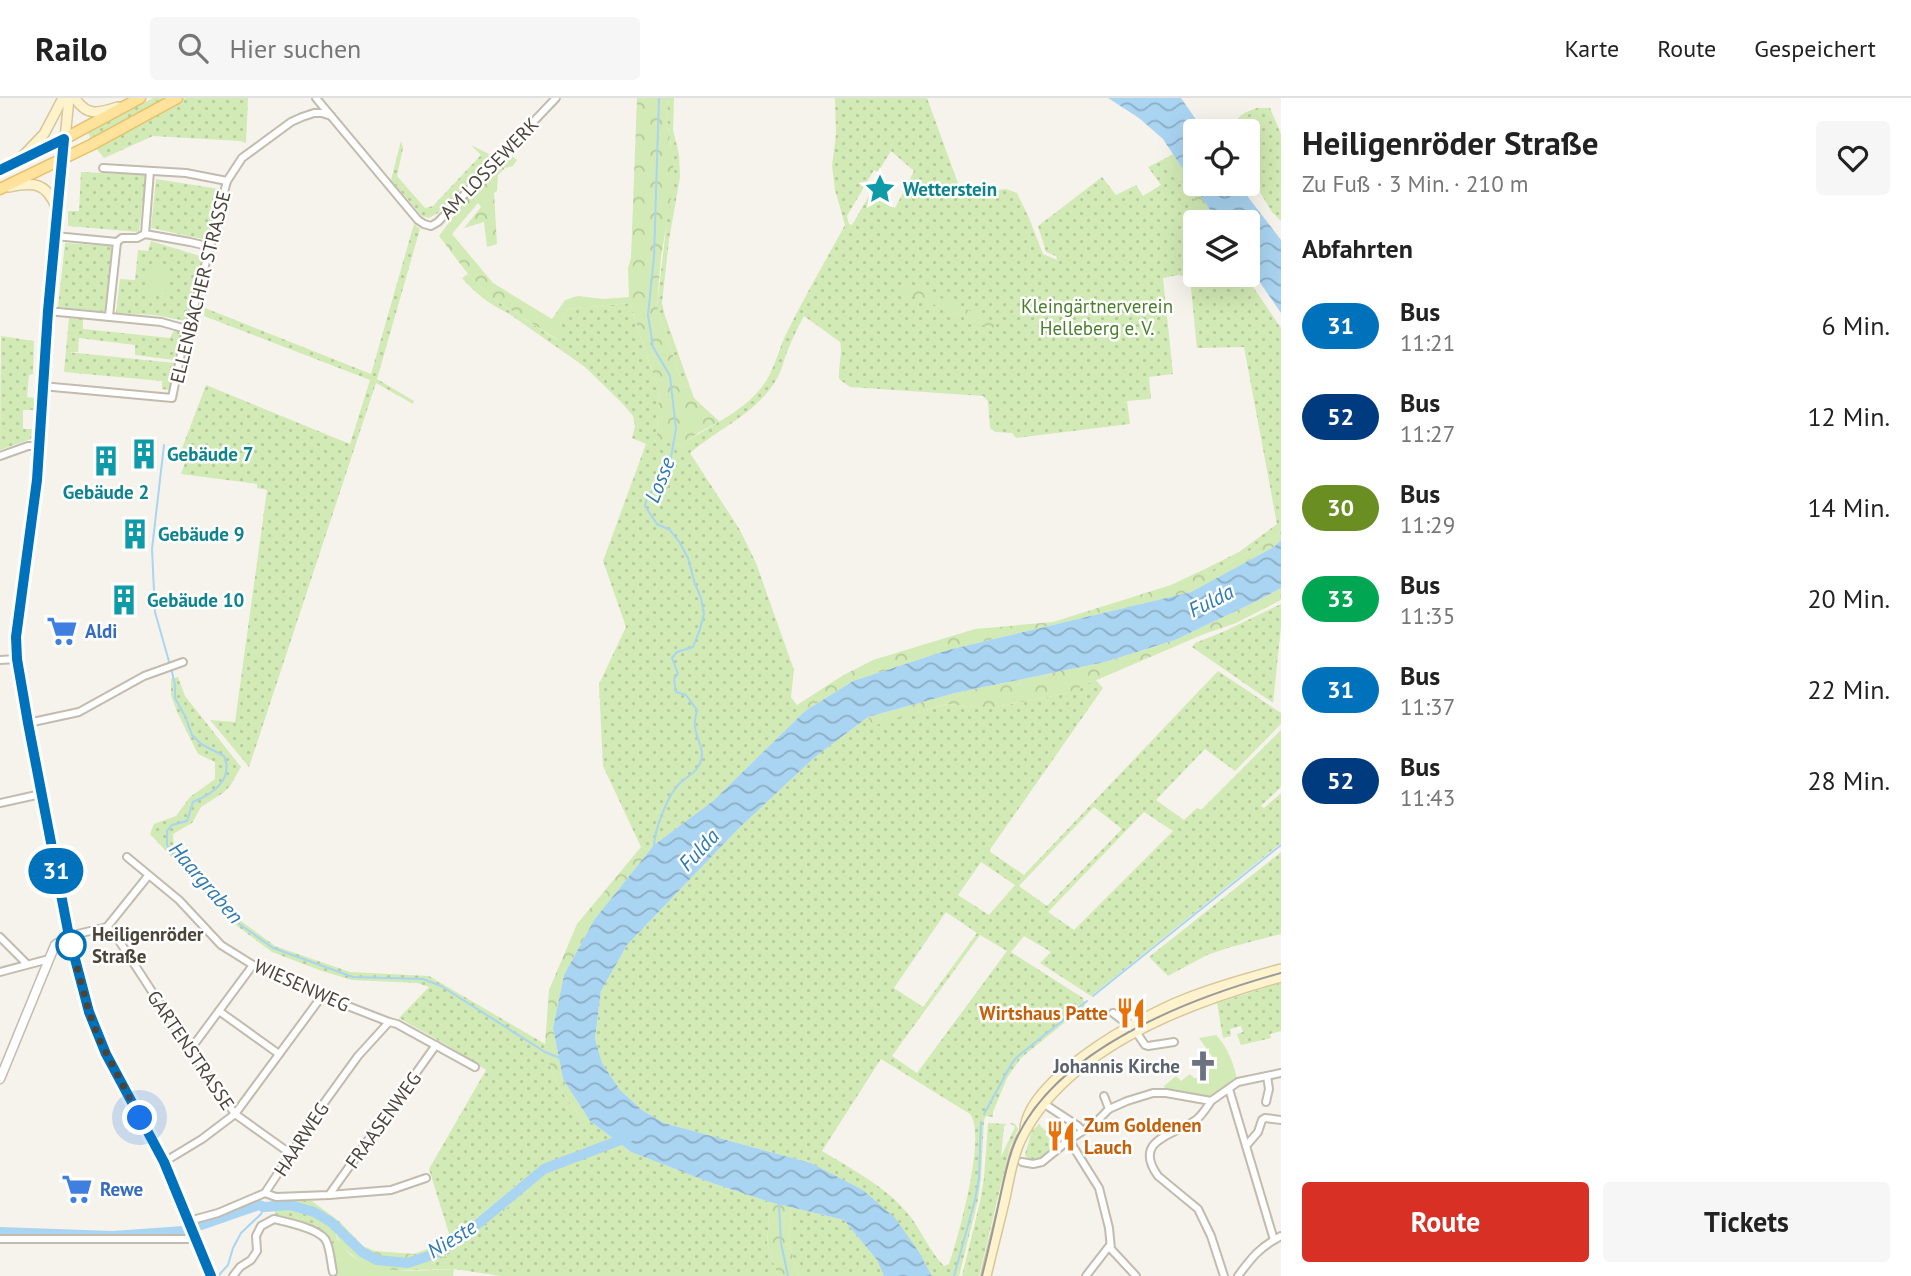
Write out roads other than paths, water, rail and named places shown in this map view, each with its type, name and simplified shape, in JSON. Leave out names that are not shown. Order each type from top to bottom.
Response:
[{"type":"main road","points":[[19,160],[44,134],[63,98]]},
{"type":"main road","points":[[69,98],[48,311],[37,480],[18,612],[17,659],[69,936],[89,1012],[99,1039],[164,1162],[211,1275]]},
{"type":"main road","points":[[75,98],[83,108],[94,112],[127,105]]},
{"type":"main road","points":[[0,170],[140,98]]},
{"type":"main road","points":[[0,189],[62,160],[177,98]]},
{"type":"main road","points":[[0,189],[35,184],[49,193],[57,210]]},
{"type":"main road","points":[[986,1276],[1011,1168],[1029,1115],[1053,1082],[1084,1056],[1180,1001],[1281,969]]},
{"type":"main road","points":[[1134,1029],[1243,988],[1281,977]]},
{"type":"street","points":[[316,98],[331,116]]},
{"type":"street","name":"AM LOSSEWERK","points":[[331,116],[418,220],[431,226],[438,222],[556,98]]},
{"type":"street","name":"ELLENBACHER STRASSE","points":[[42,386],[172,398],[186,329],[189,327],[228,181],[242,158],[292,122],[314,113],[331,116]]},
{"type":"street","points":[[103,168],[186,173],[228,181]]},
{"type":"street","points":[[145,234],[150,171]]},
{"type":"street","points":[[109,316],[117,243],[122,238],[137,238],[145,234],[211,247]]},
{"type":"street","points":[[55,236],[117,243]]},
{"type":"street","points":[[48,311],[161,321],[186,329]]},
{"type":"street","points":[[0,456],[28,446],[39,446]]},
{"type":"street","points":[[0,660],[17,659]]},
{"type":"street","points":[[28,723],[79,712],[144,676],[180,664]]},
{"type":"street","points":[[0,803],[41,794]]},
{"type":"street","name":"WIESENWEG","points":[[127,857],[179,900],[221,945],[253,965],[322,996],[397,1024],[475,1067]]},
{"type":"street","points":[[0,1079],[55,944],[69,936],[107,927],[148,876]]},
{"type":"street","name":"GARTENSTRASSE","points":[[107,927],[114,933],[190,1051],[235,1114],[291,1154]]},
{"type":"street","points":[[0,937],[26,963]]},
{"type":"street","points":[[0,972],[49,959]]},
{"type":"street","points":[[190,1051],[253,965]]},
{"type":"street","points":[[164,1162],[202,1139],[235,1114],[322,996]]},
{"type":"street","points":[[219,1011],[279,1054]]},
{"type":"street","points":[[1113,1013],[1134,1029],[1148,1046],[1174,1042]]},
{"type":"street","name":"HAARWEG","points":[[189,1223],[265,1193],[345,1075],[389,1022]]},
{"type":"street","name":"FRAASENWEG","points":[[329,1195],[436,1045]]},
{"type":"street","points":[[1224,1276],[1203,1216],[1192,1203],[1158,1176],[1150,1156],[1156,1142],[1197,1119],[1211,1101],[1233,1084],[1281,1073]]},
{"type":"street","points":[[1266,1102],[1269,1089],[1267,1076]]},
{"type":"street","points":[[1229,1089],[1277,1238],[1254,1254],[1238,1276]]},
{"type":"street","points":[[1022,1162],[1042,1162],[1109,1109],[1127,1101],[1153,1093],[1168,1093],[1211,1101]]},
{"type":"street","points":[[1104,1096],[1109,1109]]},
{"type":"street","points":[[1049,1107],[1082,1130]]},
{"type":"street","points":[[1246,1146],[1258,1132],[1262,1119],[1281,1120]]},
{"type":"street","points":[[1069,1140],[1099,1188],[1111,1249],[1136,1276]]},
{"type":"street","points":[[265,1193],[276,1197],[391,1190],[426,1178]]},
{"type":"street","points":[[233,1276],[257,1251],[256,1236],[261,1226],[274,1219],[307,1228],[326,1240],[333,1272]]},
{"type":"street","points":[[0,1240],[196,1238]]},
{"type":"street","points":[[1086,1276],[1111,1244]]},
{"type":"water","points":[[1108,98],[1181,98],[1196,119],[1183,119],[1183,169],[1163,139],[1139,118]]},
{"type":"water","points":[[1201,196],[1247,196],[1258,210],[1210,210]]},
{"type":"water","points":[[1260,213],[1281,240],[1281,313],[1260,282]]},
{"type":"water","name":"Fulda","points":[[1281,540],[1281,588],[1175,640],[1105,662],[955,693],[868,717],[815,757],[738,829],[627,945],[601,991],[595,1039],[602,1063],[620,1090],[642,1110],[664,1123],[811,1163],[863,1190],[895,1218],[932,1276],[884,1276],[877,1260],[844,1220],[770,1202],[631,1152],[590,1121],[563,1079],[553,1028],[564,975],[594,920],[654,845],[713,801],[805,711],[853,681],[948,650],[1191,592],[1274,547]]},
{"type":"waterway","name":"Losse","points":[[654,847],[659,822],[671,795],[676,787],[692,774],[702,758],[695,724],[697,710],[686,695],[676,692],[674,679],[678,674],[672,658],[677,652],[693,647],[704,614],[688,558],[680,543],[670,530],[657,524],[645,506],[671,457],[676,429],[670,376],[653,347],[648,315],[654,257],[659,98]]},
{"type":"waterway","name":"Haargraben","points":[[164,445],[152,549],[155,612],[172,672],[175,698],[192,735],[201,744],[224,756],[226,764],[226,772],[220,785],[193,802],[187,821],[172,825],[167,831],[167,845],[238,923],[273,948],[353,977],[423,979],[441,986],[545,1052],[560,1058]]},
{"type":"waterway","points":[[1093,996],[1281,845]]},
{"type":"waterway","points":[[984,1114],[1017,1057],[1087,1001]]},
{"type":"waterway","points":[[954,1276],[979,1178],[981,1122]]},
{"type":"waterway","name":"Nieste","points":[[0,1232],[113,1236],[184,1231],[259,1205],[290,1205],[314,1212],[331,1222],[362,1252],[377,1260],[408,1263],[435,1254],[467,1233],[544,1169],[631,1136]]},
{"type":"waterway","points":[[779,1204],[781,1243],[788,1276]]},
{"type":"waterway","name":"Nieste","points":[[218,1276],[228,1265],[241,1233],[261,1214],[264,1207]]},
{"type":"tram line","points":[[982,1276],[1015,1142],[1034,1109],[1061,1080],[1093,1054],[1167,1013],[1281,973]]},
{"type":"place","name":"Wetterstein","points":[[880,189]]},
{"type":"place","name":"Gebäude 7","points":[[144,454]]},
{"type":"place","name":"Gebäude 2","points":[[106,461]]},
{"type":"place","name":"Gebäude 9","points":[[135,534]]},
{"type":"place","name":"Gebäude 10","points":[[124,600]]},
{"type":"place","name":"Aldi","points":[[62,631]]},
{"type":"place","name":"Heiligenröder Straße","points":[[71,945]]},
{"type":"place","name":"Wirtshaus Patte","points":[[1131,1013]]},
{"type":"place","name":"Johannis Kirche","points":[[1203,1066]]},
{"type":"place","name":"Zum Goldenen Lauch","points":[[1061,1136]]},
{"type":"place","name":"Rewe","points":[[77,1189]]},
{"type":"park label","name":"Kleingärtnerverein Helleberg e. V.","points":[[1097,317]]}]
